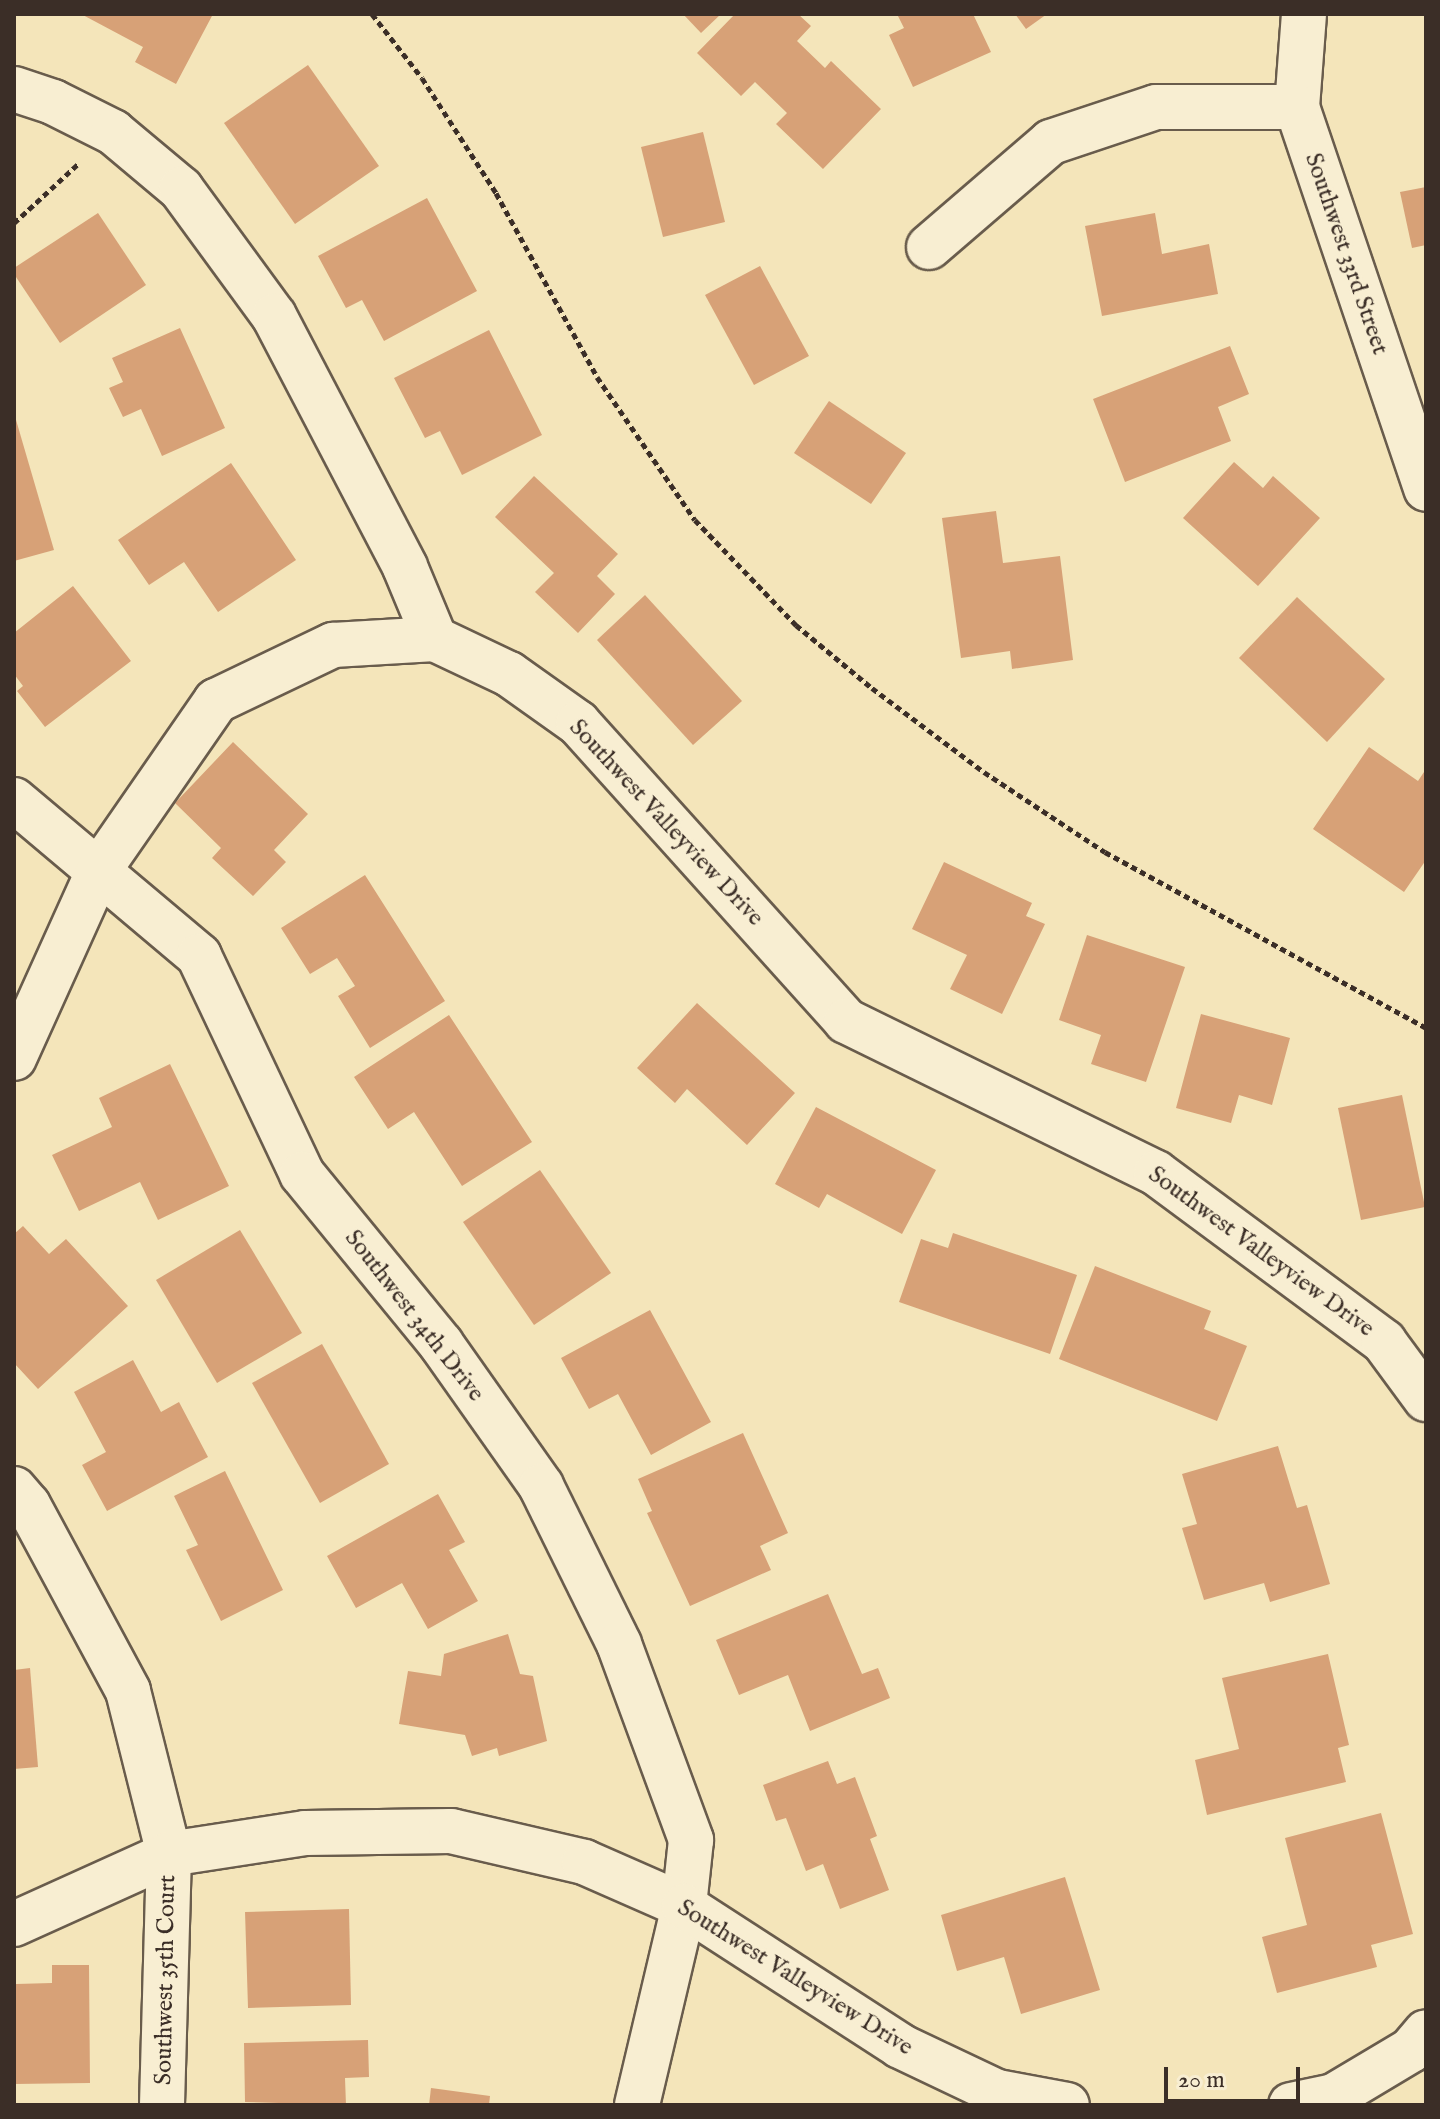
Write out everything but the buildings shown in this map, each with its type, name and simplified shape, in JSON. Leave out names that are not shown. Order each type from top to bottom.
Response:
[{"type":"street","name":"Southwest 33rd Street","points":[[1304,14],[1297,107],[1426,489]]},
{"type":"street","points":[[14,89],[53,102],[113,132],[181,189],[274,316],[405,567],[435,639],[333,645],[216,701],[99,870],[14,1058]]},
{"type":"street","points":[[929,247],[1051,142],[1156,107],[1297,107]]},
{"type":"street","name":"Southwest Valleyview Drive","points":[[435,639],[509,674],[578,723],[846,1021],[1156,1173],[1384,1342],[1426,1399]]},
{"type":"street","name":"Southwest 34th Drive","points":[[14,800],[199,956],[302,1174],[441,1344],[541,1486],[619,1644],[691,1840],[684,1906],[637,2105]]},
{"type":"street","name":"Southwest 35th Court","points":[[14,1489],[28,1505],[128,1691],[169,1854],[162,2105]]},
{"type":"street","name":"Southwest Valleyview Drive","points":[[14,1924],[169,1854],[305,1833],[451,1831],[584,1862],[684,1906],[900,2046],[997,2092],[1067,2105]]},
{"type":"street","points":[[1291,2105],[1334,2096],[1411,2050],[1426,2032]]},
{"type":"path","points":[[372,14],[422,78],[496,193],[597,377],[695,520],[796,625],[972,763],[1105,852],[1426,1028]]},
{"type":"path","points":[[14,223],[113,132]]}]
